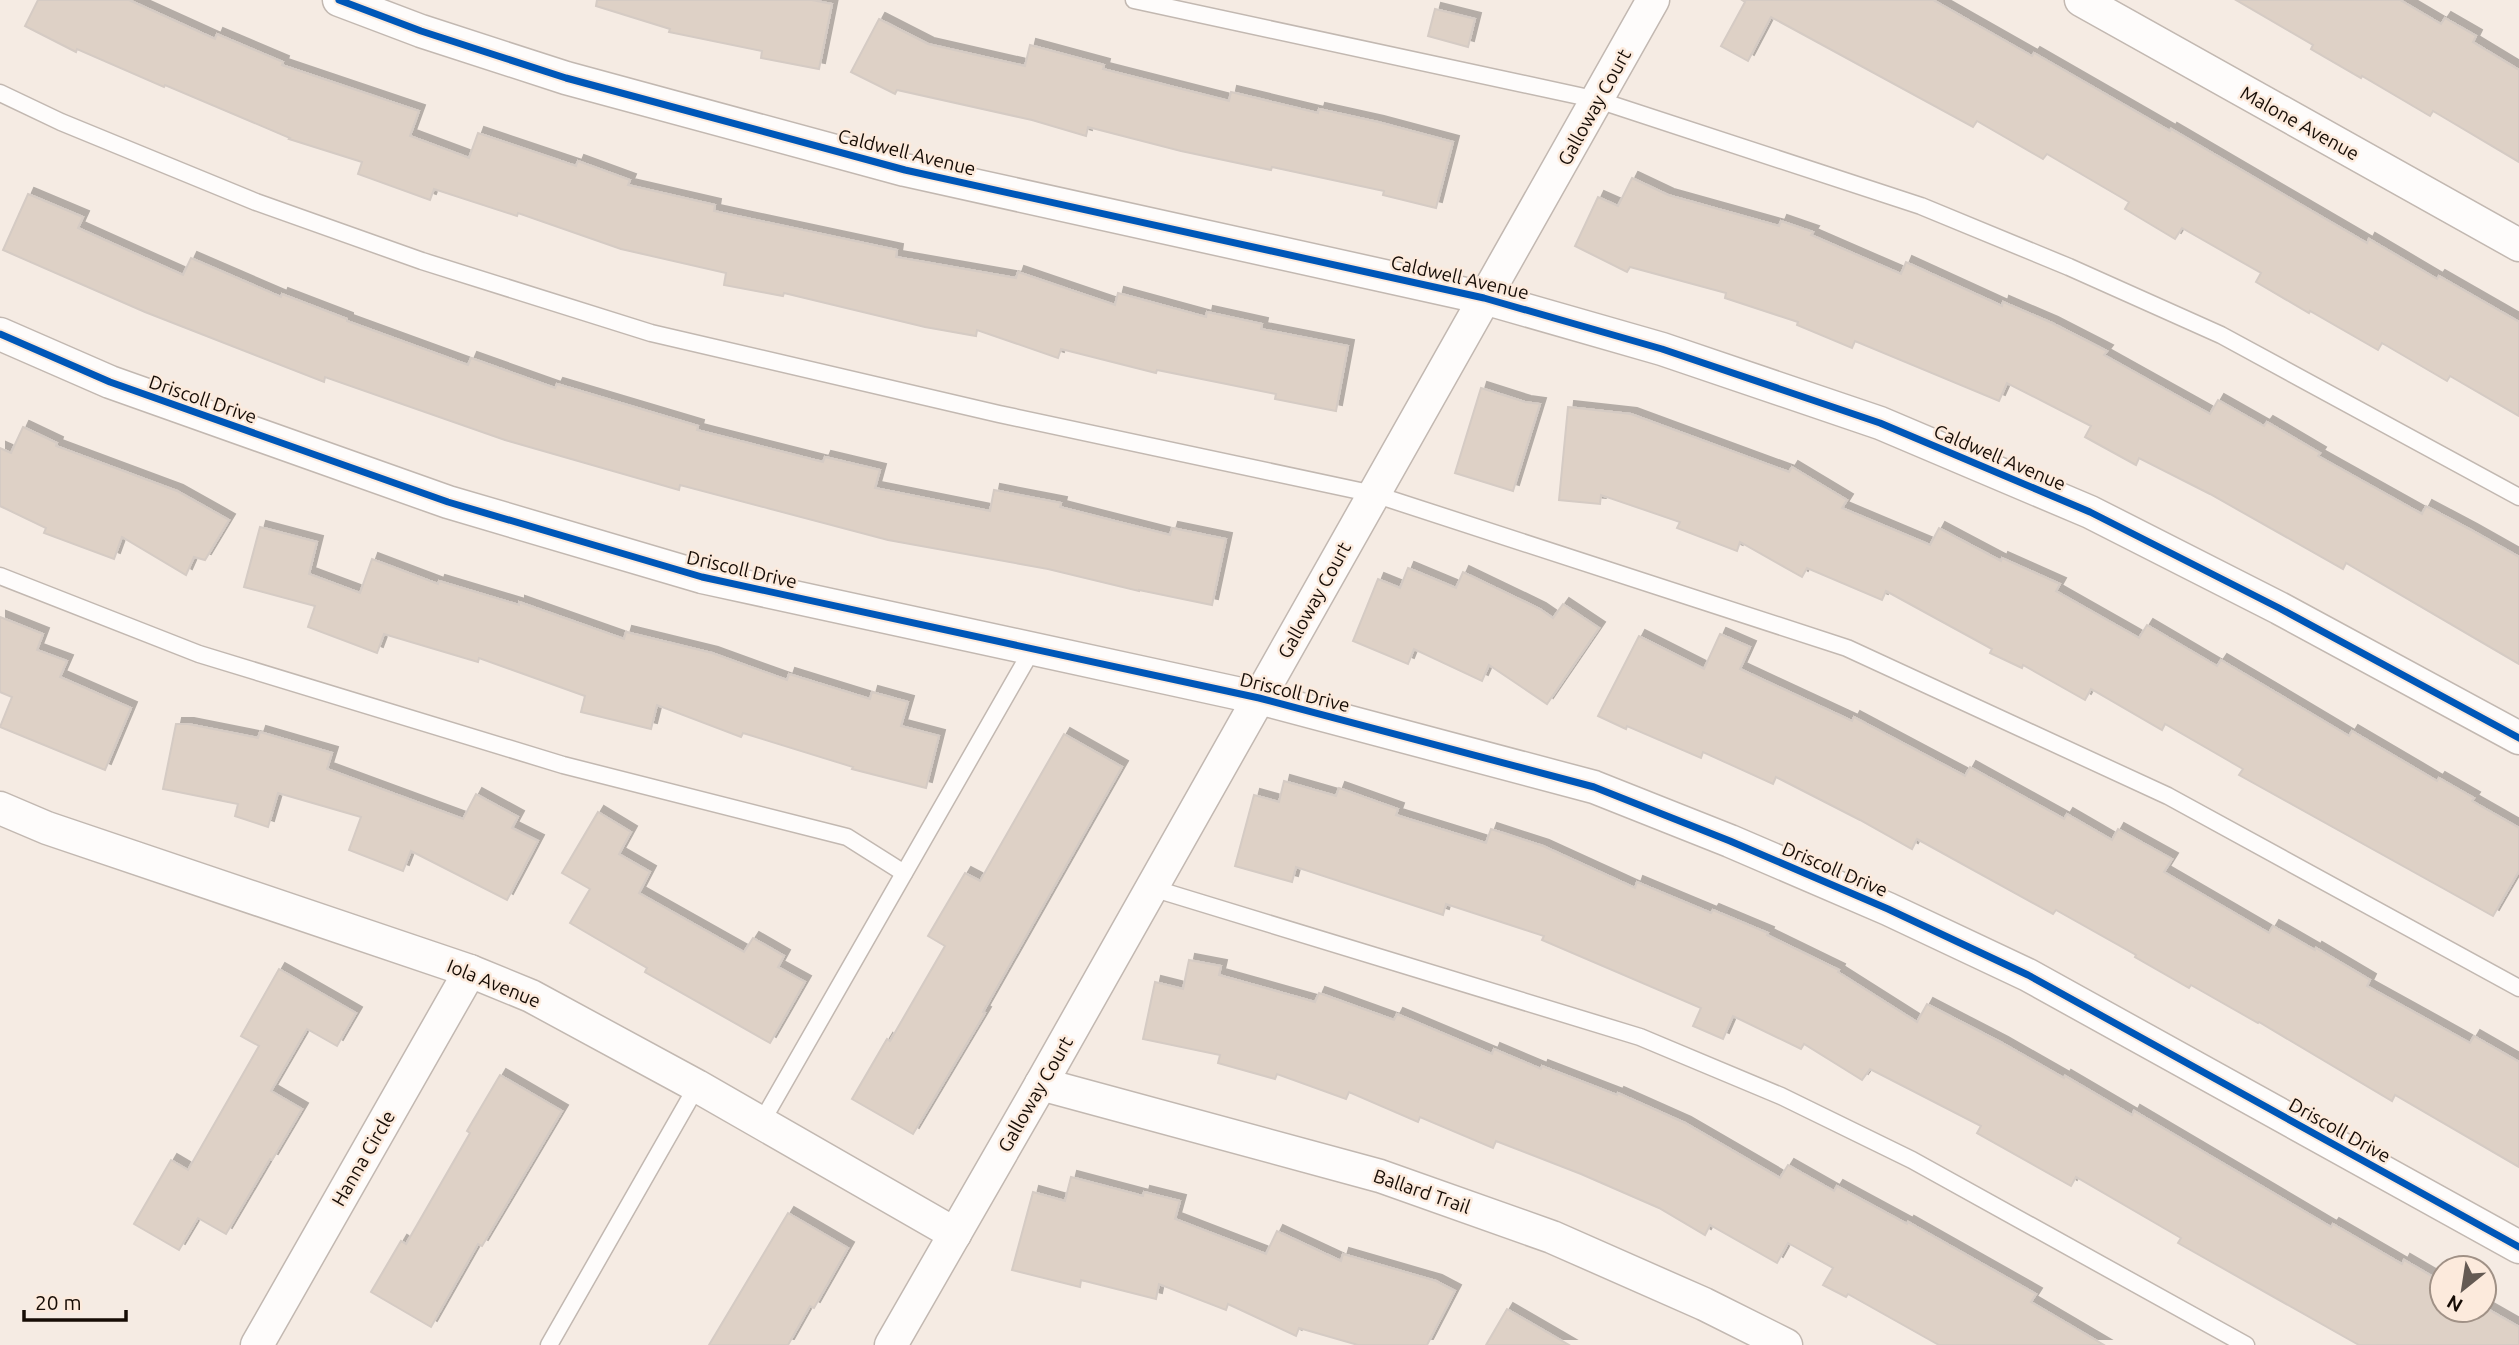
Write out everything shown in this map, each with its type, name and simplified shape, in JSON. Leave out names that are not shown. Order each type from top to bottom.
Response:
[{"type":"street","name":"Caldwell Avenue","points":[[339,0],[421,31],[566,78],[905,170],[1484,298],[1662,349],[1880,423],[2090,512],[2279,608],[2519,738]]},
{"type":"street","name":"Galloway Court","points":[[891,1345],[1653,0]]},
{"type":"street","name":"Malone Avenue","points":[[2081,0],[2519,245]]},
{"type":"street","name":"Driscoll Drive","points":[[0,334],[110,382],[448,502],[702,577],[1259,698],[1594,788],[1730,841],[1888,909],[2028,975],[2519,1247]]},
{"type":"street","name":"Iola Avenue","points":[[0,808],[47,828],[470,971],[531,996],[697,1086],[954,1234]]},
{"type":"street","name":"Hanna Circle","points":[[257,1345],[470,971]]},
{"type":"street","name":"Ballard Trail","points":[[1041,1084],[1405,1185],[1552,1237],[1704,1304],[1786,1345]]},
{"type":"lane","points":[[1134,0],[1598,100],[1921,206],[2069,267],[2221,335],[2519,497]]},
{"type":"lane","points":[[0,93],[61,122],[256,202],[422,261],[651,334],[999,414],[1374,494],[1847,648],[2168,796],[2519,989]]},
{"type":"lane","points":[[0,576],[199,654],[563,765],[848,837],[904,873]]},
{"type":"lane","points":[[761,1123],[1032,650]]},
{"type":"lane","points":[[1152,888],[1640,1037],[1768,1090],[1912,1160],[2246,1345]]},
{"type":"lane","points":[[549,1345],[697,1086]]},
{"type":"building","points":[[38,0],[129,0],[215,39],[217,34],[283,62],[282,65],[419,111],[410,136],[469,158],[478,133],[576,166],[578,161],[630,180],[628,185],[715,205],[714,211],[897,250],[896,257],[1016,278],[1018,272],[1115,305],[1118,293],[1206,317],[1207,312],[1262,324],[1261,329],[1348,346],[1336,411],[1275,399],[1276,394],[1157,370],[1156,373],[1061,349],[1058,358],[977,330],[976,336],[925,327],[784,293],[783,296],[724,285],[726,273],[621,249],[518,213],[517,216],[434,189],[430,200],[358,174],[362,162],[289,139],[77,49],[76,52],[25,26]]},
{"type":"building","points":[[597,0],[812,0],[832,4],[819,69],[761,58],[762,51],[669,32],[670,29],[596,6]]},
{"type":"building","points":[[1742,0],[1933,0],[2032,56],[2034,53],[2367,243],[2369,239],[2519,322],[2519,416],[2450,376],[2447,381],[2382,343],[2378,350],[2310,311],[2309,313],[2256,282],[2261,273],[2182,228],[2175,239],[2125,209],[2129,202],[2047,154],[2043,159],[1977,121],[1973,127],[1771,17],[1748,61],[1721,46],[1745,2]]},
{"type":"building","points":[[2236,0],[2400,0],[2441,24],[2445,18],[2476,36],[2473,42],[2519,70],[2519,162],[2433,111],[2430,116],[2362,76],[2361,78],[2311,49],[2313,45]]},
{"type":"building","points":[[1435,9],[1475,19],[1468,47],[1428,36]]},
{"type":"building","points":[[879,19],[928,44],[1025,66],[1030,45],[1104,65],[1103,69],[1229,101],[1231,92],[1318,113],[1319,109],[1378,122],[1453,142],[1436,208],[1383,195],[1384,191],[1181,151],[1088,127],[1086,136],[1032,120],[897,90],[895,94],[851,72]]},
{"type":"building","points":[[1632,178],[1668,195],[1779,226],[1781,221],[1813,232],[1811,235],[1901,274],[1906,262],[2002,306],[2003,302],[2107,351],[2104,355],[2210,414],[2218,400],[2264,426],[2267,422],[2320,453],[2318,456],[2422,514],[2426,506],[2471,530],[2519,557],[2519,664],[2346,563],[2343,569],[2210,494],[2139,458],[2136,465],[2085,437],[2091,426],[2007,383],[1999,401],[1855,341],[1852,348],[1797,325],[1798,322],[1725,298],[1726,293],[1630,267],[1627,272],[1575,246],[1598,197],[1618,206]]},
{"type":"building","points":[[28,194],[83,217],[78,228],[183,275],[191,258],[281,297],[282,294],[468,365],[471,358],[555,388],[557,384],[698,426],[697,430],[823,462],[825,457],[880,470],[875,488],[990,511],[994,490],[1061,503],[1060,507],[1170,535],[1172,528],[1226,539],[1212,605],[1048,569],[888,540],[680,485],[679,490],[505,440],[325,377],[324,382],[145,312],[3,250]]},
{"type":"building","points":[[1481,388],[1540,404],[1513,491],[1455,473]]},
{"type":"building","points":[[1568,407],[1631,414],[1789,472],[1792,467],[1847,500],[1842,508],[1930,545],[1939,528],[2001,561],[2002,558],[2060,584],[2056,591],[2139,638],[2147,625],[2217,666],[2221,660],[2349,736],[2352,731],[2437,781],[2439,778],[2519,828],[2519,871],[2493,916],[2239,775],[2243,769],[2165,724],[2162,730],[2091,689],[2085,700],[2023,665],[2022,668],[1990,653],[1992,649],[1886,591],[1882,600],[1807,568],[1802,577],[1740,542],[1737,551],[1677,528],[1680,522],[1601,495],[1600,504],[1559,500]]},
{"type":"building","points":[[23,427],[57,443],[56,446],[177,491],[229,520],[205,560],[194,557],[186,575],[122,537],[114,559],[44,533],[46,528],[0,506],[0,448],[11,453]]},
{"type":"building","points":[[260,527],[317,542],[309,574],[360,593],[372,559],[438,584],[439,581],[519,605],[519,602],[624,639],[626,632],[712,653],[787,680],[789,674],[870,699],[872,692],[908,702],[901,726],[939,736],[926,788],[852,769],[853,767],[743,733],[741,737],[657,705],[651,729],[581,712],[585,696],[479,658],[478,662],[384,634],[377,653],[308,627],[315,606],[244,587]]},
{"type":"building","points":[[1408,568],[1456,588],[1463,572],[1553,618],[1563,604],[1599,628],[1547,704],[1489,665],[1482,681],[1414,649],[1408,664],[1353,641],[1378,579],[1400,588]]},
{"type":"building","points":[[0,617],[43,634],[37,650],[67,661],[60,677],[131,708],[105,770],[0,727],[12,697],[0,692]]},
{"type":"building","points":[[1720,634],[1750,647],[1740,669],[1852,721],[1854,717],[1965,776],[1970,767],[2064,819],[2067,814],[2112,840],[2118,829],[2172,859],[2164,872],[2269,933],[2273,926],[2315,950],[2316,948],[2370,980],[2367,986],[2470,1043],[2474,1036],[2519,1062],[2519,1167],[2395,1095],[2392,1101],[2259,1022],[2191,985],[2189,988],[2056,910],[2053,914],[1917,839],[1912,849],[1776,777],[1773,784],[1703,752],[1701,758],[1598,716],[1639,636],[1704,669]]},
{"type":"building","points":[[176,724],[258,738],[260,732],[332,753],[327,769],[463,819],[476,794],[518,817],[512,828],[538,841],[507,900],[411,851],[403,871],[349,850],[361,817],[278,793],[268,827],[235,816],[238,804],[163,789]]},
{"type":"building","points":[[1064,734],[1122,767],[983,1012],[985,1013],[913,1134],[852,1099],[887,1039],[890,1041],[945,946],[928,936],[965,873],[980,881]]},
{"type":"building","points":[[1284,781],[1336,796],[1339,788],[1398,809],[1396,815],[1486,843],[1491,829],[1543,846],[1635,888],[1637,882],[1768,933],[1767,935],[1839,970],[1838,972],[1917,1022],[1927,1004],[2064,1078],[2065,1076],[2132,1115],[2134,1111],[2331,1227],[2333,1224],[2402,1264],[2404,1260],[2428,1274],[2428,1324],[2498,1324],[2498,1315],[2519,1327],[2519,1345],[2359,1345],[2178,1243],[2181,1238],[2076,1177],[2071,1186],[1977,1133],[1981,1126],[1870,1069],[1862,1080],[1804,1044],[1801,1049],[1733,1016],[1723,1039],[1693,1026],[1701,1008],[1542,940],[1544,936],[1446,904],[1443,915],[1296,867],[1292,882],[1235,866],[1254,795],[1279,802]]},
{"type":"building","points":[[598,812],[631,832],[619,854],[650,872],[639,893],[744,952],[753,938],[784,956],[778,967],[805,982],[770,1043],[645,972],[647,968],[570,923],[590,889],[562,873]]},
{"type":"building","points":[[1189,960],[1221,966],[1219,975],[1315,1002],[1319,993],[1394,1020],[1397,1014],[1492,1054],[1494,1049],[1541,1069],[1542,1066],[1617,1095],[1618,1093],[1685,1123],[1780,1178],[1788,1165],[1834,1191],[1837,1186],[1907,1224],[1908,1222],[2036,1294],[2031,1302],[2104,1345],[1939,1345],[1848,1294],[1846,1297],[1823,1285],[1833,1268],[1788,1243],[1777,1263],[1710,1225],[1705,1235],[1659,1208],[1496,1141],[1493,1148],[1420,1117],[1418,1122],[1349,1092],[1346,1099],[1277,1074],[1275,1079],[1218,1063],[1220,1055],[1143,1039],[1155,982],[1183,989]]},
{"type":"building","points":[[279,969],[356,1013],[337,1046],[307,1029],[271,1091],[302,1109],[226,1234],[198,1218],[179,1250],[134,1224],[171,1160],[188,1170],[259,1046],[241,1036]]},
{"type":"building","points":[[500,1075],[562,1111],[482,1246],[478,1244],[431,1327],[371,1292],[401,1241],[406,1244]]},
{"type":"building","points":[[1071,1177],[1143,1196],[1144,1192],[1180,1201],[1175,1219],[1266,1254],[1277,1231],[1341,1261],[1343,1254],[1436,1281],[1455,1291],[1427,1345],[1358,1345],[1299,1328],[1296,1336],[1228,1304],[1226,1310],[1159,1284],[1156,1299],[1081,1280],[1080,1287],[1012,1270],[1033,1192],[1065,1201]]},
{"type":"building","points":[[788,1213],[848,1248],[814,1308],[810,1306],[788,1345],[709,1345]]},
{"type":"building","points":[[1507,1309],[1569,1345],[1486,1345]]},
{"type":"cycle path","points":[[339,0],[421,31],[566,78],[905,170],[1484,298],[1662,349],[1880,423],[2090,512],[2279,608],[2519,738]]},
{"type":"cycle path","points":[[0,334],[110,382],[448,502],[702,577],[1259,698],[1594,787],[1730,841],[1888,909],[2028,975],[2519,1247]]}]
